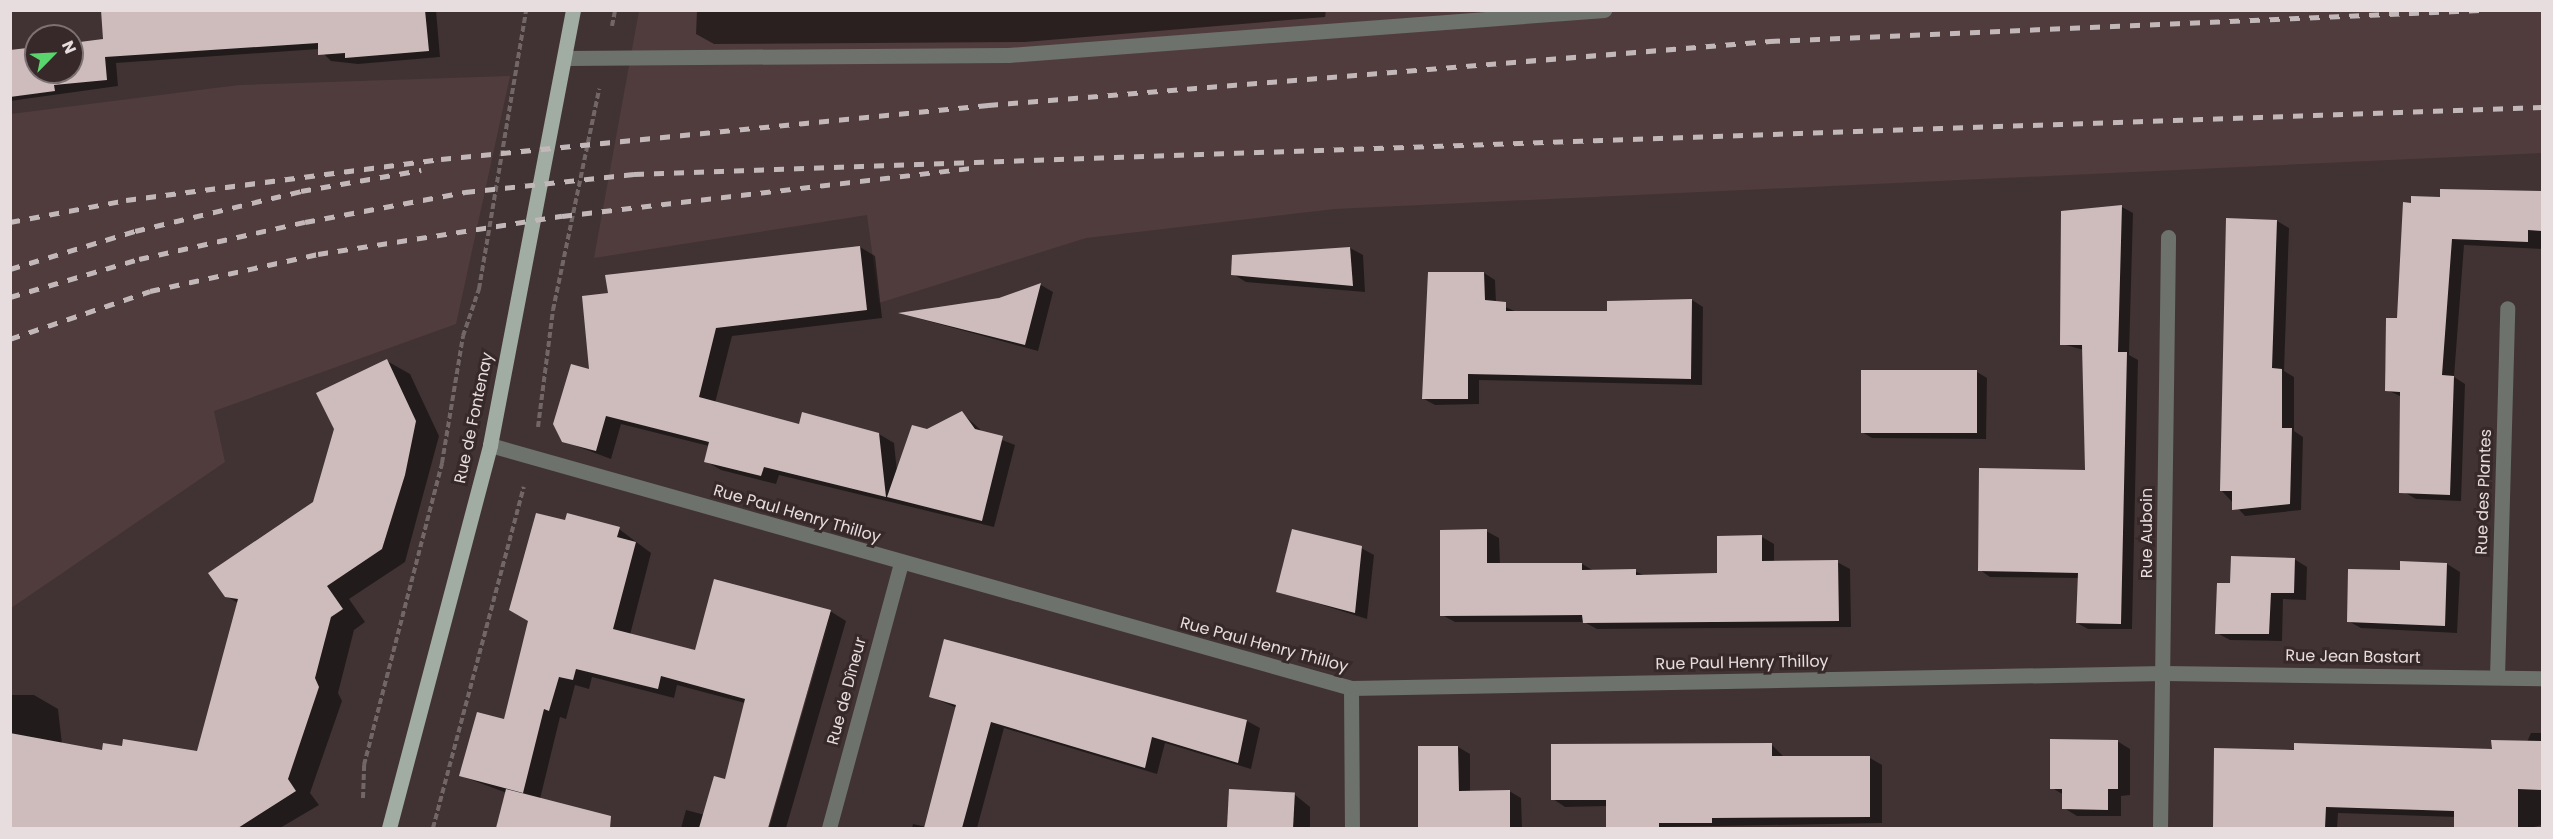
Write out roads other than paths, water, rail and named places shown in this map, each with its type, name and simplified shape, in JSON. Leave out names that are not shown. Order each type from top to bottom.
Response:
[{"type":"main road","name":"Rue de Fontenay","points":[[389,828],[490,445],[566,58],[573,10]]},
{"type":"street","points":[[566,58],[1008,55],[1604,10]]},
{"type":"street","name":"Rue Auboin","points":[[2160,828],[2164,673],[2168,237]]},
{"type":"street","name":"Rue des Plantes","points":[[2497,677],[2507,308]]},
{"type":"street","name":"Rue Paul Henry Thilloy","points":[[490,445],[901,563],[1351,687],[2164,673]]},
{"type":"street","name":"Rue de Dîneur","points":[[829,828],[901,563]]},
{"type":"street","name":"Rue Jean Bastart","points":[[2164,673],[2542,678]]},
{"type":"street","points":[[1351,687],[1352,828]]},
{"type":"railway","points":[[10,222],[126,200],[441,159],[988,105],[1770,41],[2480,10]]},
{"type":"railway","points":[[10,297],[139,259],[305,222],[465,192],[634,174],[2542,107]]},
{"type":"railway","points":[[10,339],[150,291],[318,254],[562,216],[978,167]]},
{"type":"railway","points":[[10,269],[135,231],[301,191],[421,170]]}]
